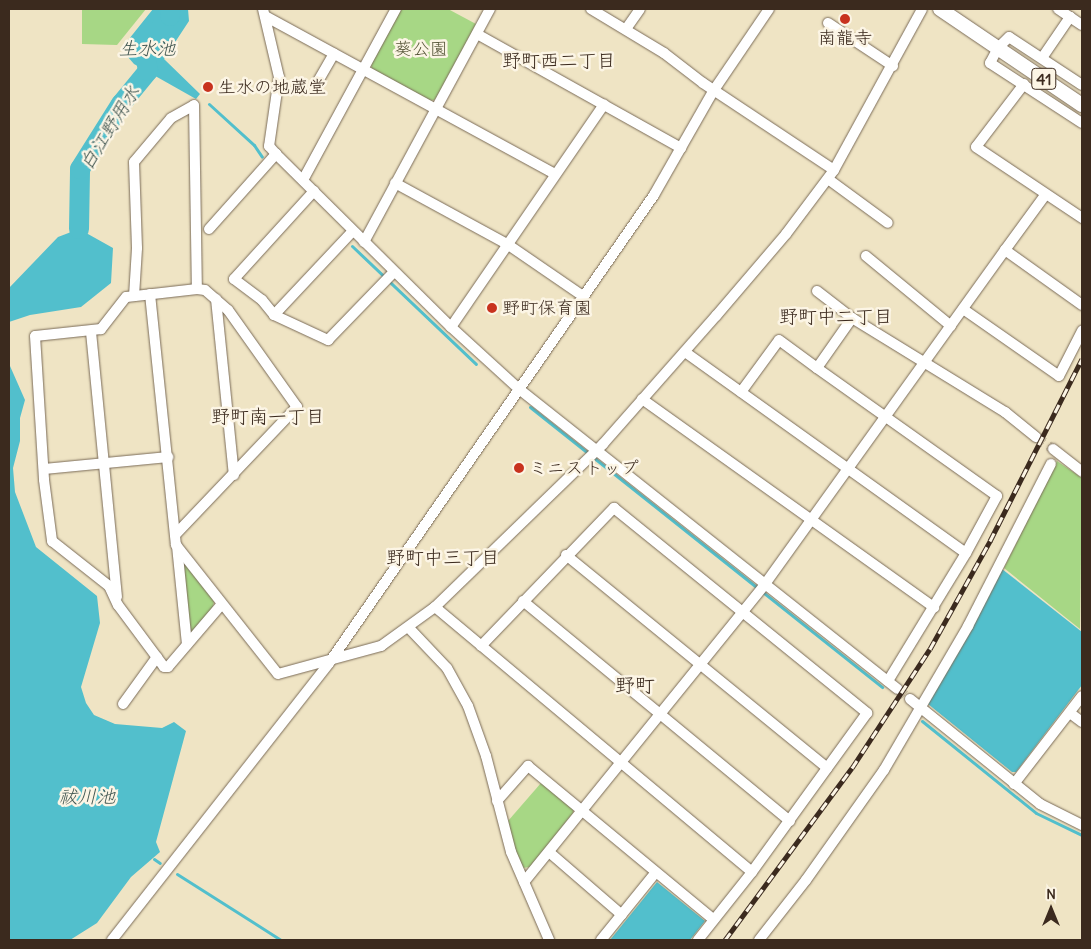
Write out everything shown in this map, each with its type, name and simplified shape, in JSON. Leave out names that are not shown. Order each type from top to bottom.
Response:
[{"type":"main road","name":"41","points":[[940,9],[1082,105]]},
{"type":"street","points":[[303,180],[396,9]]},
{"type":"street","points":[[364,242],[490,9]]},
{"type":"street","points":[[591,9],[626,29],[831,174],[888,223]]},
{"type":"street","points":[[626,29],[640,9]]},
{"type":"street","points":[[112,940],[329,663],[654,195],[714,90],[769,9]]},
{"type":"street","points":[[176,540],[221,605],[278,674],[329,663],[382,646],[409,628],[435,607],[591,455],[685,352],[718,311],[786,234],[831,174],[922,9]]},
{"type":"street","points":[[1058,9],[1082,25]]},
{"type":"street","points":[[264,13],[555,174]]},
{"type":"street","points":[[264,13],[279,77],[269,146],[276,154],[393,273],[591,455],[761,589],[898,689]]},
{"type":"street","points":[[1042,58],[1070,17]]},
{"type":"street","points":[[828,23],[892,66]]},
{"type":"street","points":[[477,34],[681,148]]},
{"type":"street","points":[[1082,86],[1009,37],[990,63],[1082,123]]},
{"type":"street","points":[[317,83],[334,53]]},
{"type":"street","points":[[1024,84],[976,147],[1082,218]]},
{"type":"street","points":[[450,327],[604,104]]},
{"type":"street","points":[[134,296],[137,248],[134,162],[171,118],[194,105],[197,289]]},
{"type":"street","points":[[209,228],[276,154]]},
{"type":"street","points":[[395,183],[507,244],[583,296]]},
{"type":"street","points":[[314,191],[234,278],[262,300],[274,315],[328,340],[393,273]]},
{"type":"street","points":[[524,882],[743,613],[849,469],[1046,194]]},
{"type":"street","points":[[274,315],[353,231]]},
{"type":"street","points":[[1005,250],[1082,305]]},
{"type":"street","points":[[866,256],[951,326]]},
{"type":"street","points":[[176,540],[297,407],[228,310],[205,290],[197,289],[126,297],[101,329],[91,332],[35,336],[44,469],[52,541],[109,586],[118,604],[164,667],[168,667],[221,605]]},
{"type":"street","points":[[817,291],[852,318],[1005,412],[1036,437]]},
{"type":"street","points":[[150,294],[187,644]]},
{"type":"street","points":[[216,299],[234,475]]},
{"type":"street","points":[[963,308],[1059,376],[1082,331]]},
{"type":"street","points":[[817,368],[852,318]]},
{"type":"street","points":[[91,332],[118,604]]},
{"type":"street","points":[[742,392],[779,340],[997,496],[966,553],[888,681]]},
{"type":"street","points":[[685,352],[966,553]]},
{"type":"street","points":[[642,399],[934,607]]},
{"type":"street","points":[[1053,449],[1082,472]]},
{"type":"street","points":[[44,469],[168,457]]},
{"type":"street","points":[[759,940],[834,842],[921,709],[968,626],[1051,464]]},
{"type":"street","points":[[481,646],[566,555],[614,508],[867,713],[790,821],[698,940]]},
{"type":"street","points":[[566,555],[828,768]]},
{"type":"street","points":[[523,600],[790,821]]},
{"type":"street","points":[[435,607],[752,872]]},
{"type":"street","points":[[409,628],[447,668],[459,686],[486,756],[511,852],[549,940]]},
{"type":"street","points":[[123,704],[156,657]]},
{"type":"street","points":[[1014,784],[1082,696]]},
{"type":"street","points":[[910,699],[1040,804],[1082,825]]},
{"type":"street","points":[[1070,712],[1082,722]]},
{"type":"street","points":[[497,801],[528,766],[714,920]]},
{"type":"street","points":[[549,852],[622,915]]},
{"type":"street","points":[[601,940],[656,872]]},
{"type":"green space","points":[[82,9],[146,9],[117,45],[82,44]]},
{"type":"green space","name":"葵公園","points":[[401,9],[448,9],[476,24],[437,99],[430,101],[372,69],[371,63]]},
{"type":"green space","points":[[1057,461],[1082,478],[1080,629],[1004,568]]},
{"type":"green space","points":[[182,559],[214,601],[213,607],[193,633],[189,631]]},
{"type":"green space","points":[[541,783],[573,808],[573,813],[530,867],[522,868],[513,848],[508,821]]},
{"type":"water","name":"生水池","points":[[153,9],[188,9],[189,21],[164,59],[200,94],[196,99],[134,64],[121,49]]},
{"type":"water","points":[[79,229],[113,248],[111,283],[81,307],[30,315],[9,322],[9,288],[58,237]]},
{"type":"water","name":"祓川池","points":[[9,354],[10,366],[25,400],[20,418],[20,441],[13,468],[15,492],[36,547],[97,596],[100,623],[81,687],[86,703],[94,715],[115,724],[162,728],[174,722],[186,731],[156,842],[160,852],[131,877],[97,923],[70,940],[9,940]]},
{"type":"water","points":[[1002,569],[1082,632],[1082,685],[1016,772],[1012,772],[928,704]]},
{"type":"water","points":[[657,882],[705,921],[690,940],[610,940]]},
{"type":"waterway","name":"白江野用水","points":[[79,229],[80,169],[121,104],[148,71],[144,48],[170,16],[171,9]]},
{"type":"waterway","points":[[209,104],[254,145],[262,157]]},
{"type":"waterway","points":[[352,246],[476,364]]},
{"type":"waterway","points":[[530,407],[882,687]]},
{"type":"waterway","points":[[922,721],[1036,813],[1082,835]]},
{"type":"waterway","points":[[154,859],[160,863]]},
{"type":"waterway","points":[[177,874],[281,940]]},
{"type":"tunnel","points":[[1036,437],[1053,449]]},
{"type":"tunnel","points":[[897,689],[910,699]]},
{"type":"railway","points":[[725,940],[852,768],[930,649],[990,541],[1082,359]]},
{"type":"place","name":"南龍寺","points":[[845,19]]},
{"type":"place","name":"生水の地蔵堂","points":[[208,87]]},
{"type":"place","name":"野町保育園","points":[[492,308]]},
{"type":"place","name":"ミニストップ","points":[[519,468]]},
{"type":"district","name":"野町西二丁目","points":[[559,61]]},
{"type":"district","name":"野町中二丁目","points":[[836,317]]},
{"type":"district","name":"野町南一丁目","points":[[268,417]]},
{"type":"district","name":"野町中三丁目","points":[[443,558]]},
{"type":"district","name":"野町","points":[[635,684]]}]
